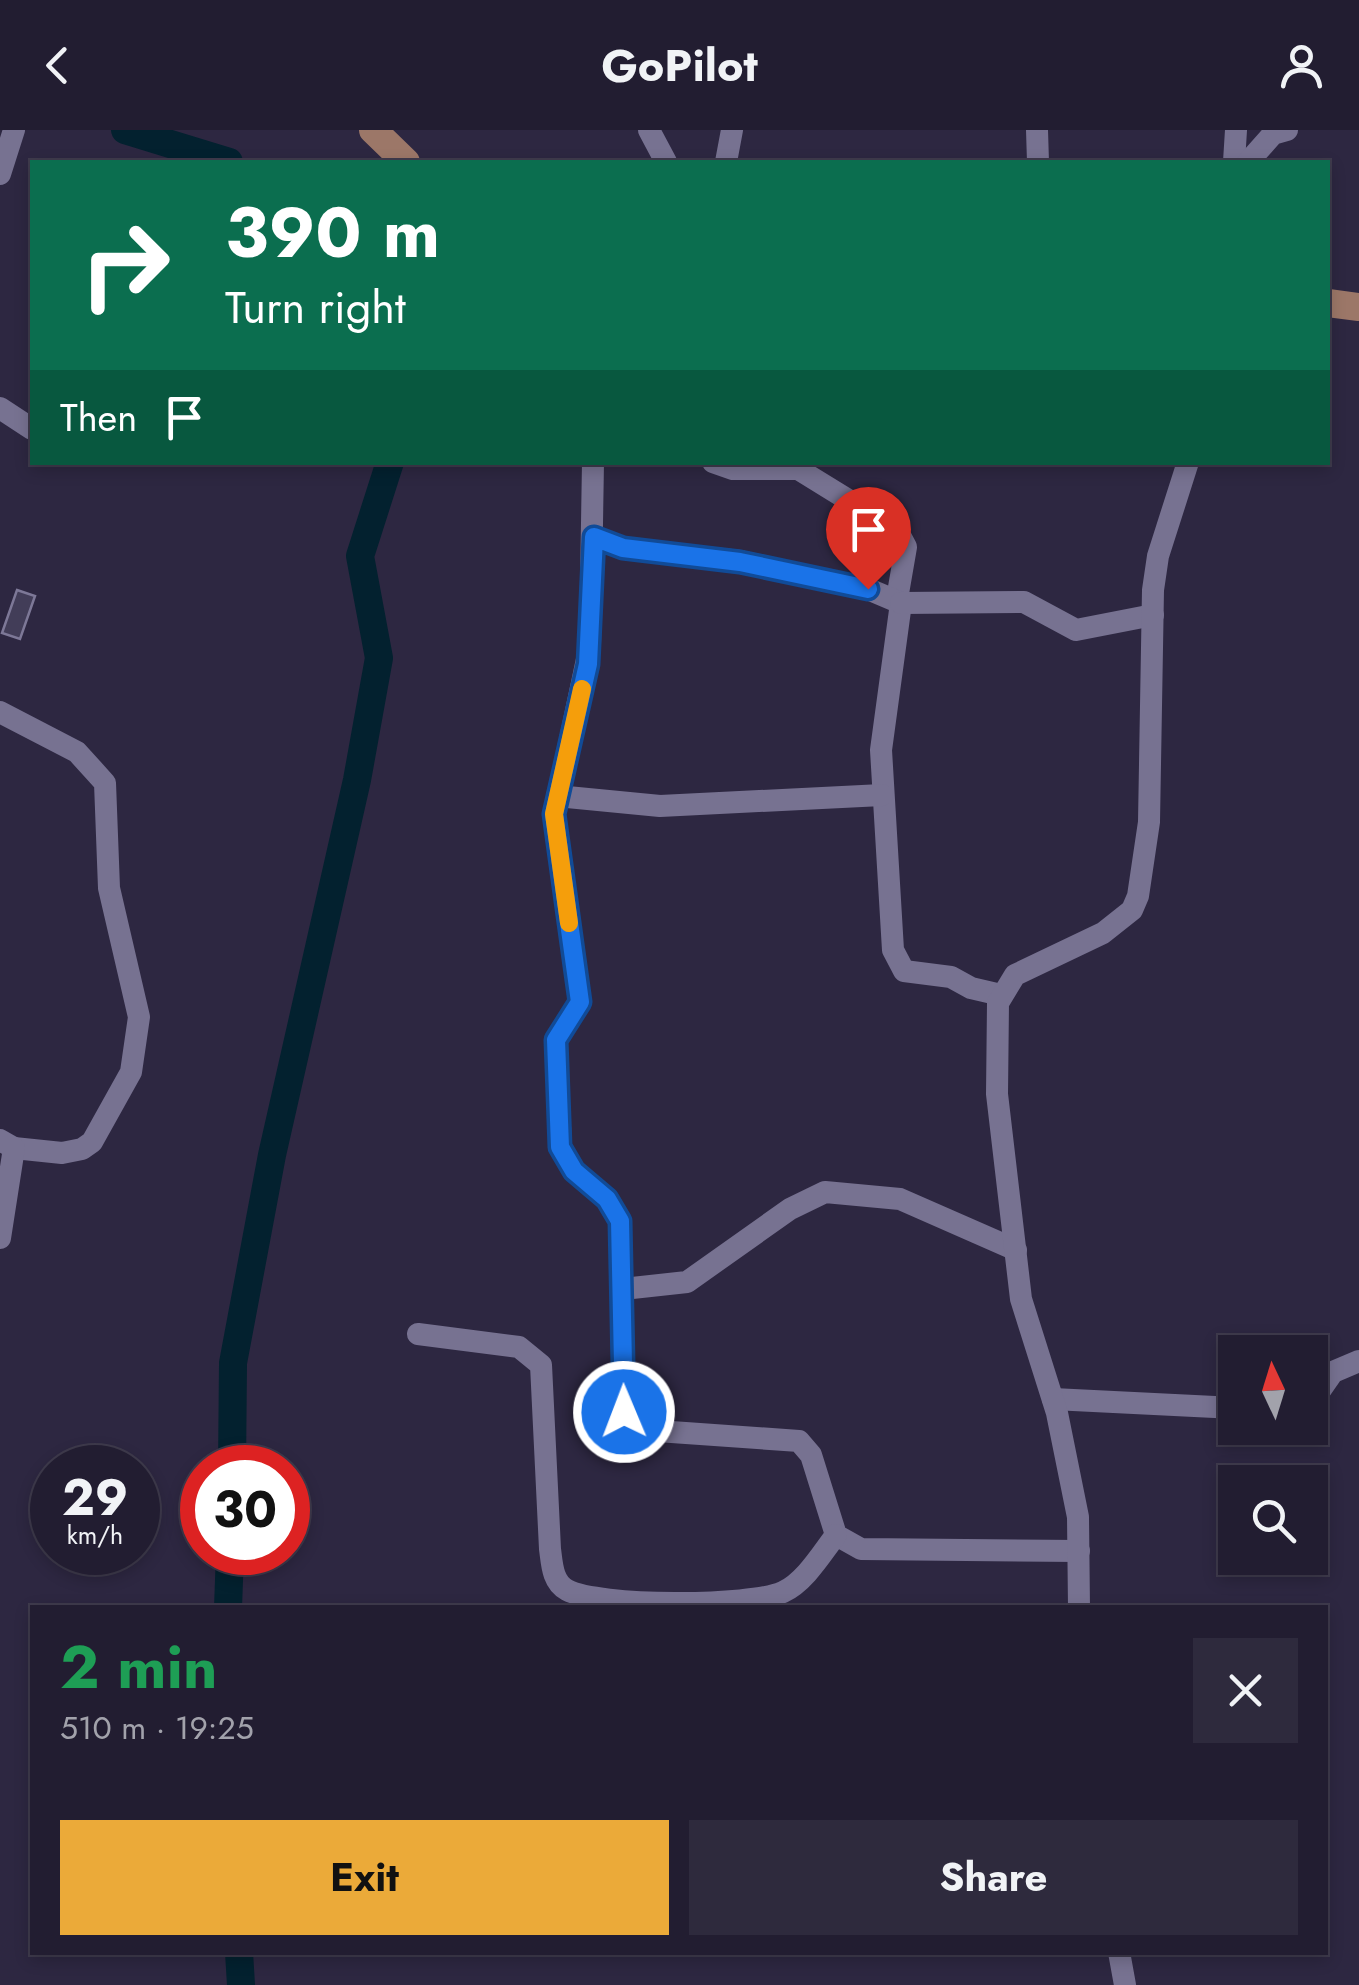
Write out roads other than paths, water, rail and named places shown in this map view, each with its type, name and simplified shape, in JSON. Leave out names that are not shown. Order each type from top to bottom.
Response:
[{"type":"main road","points":[[373,130],[404,160]]},
{"type":"main road","points":[[1330,304],[1359,307]]},
{"type":"street","points":[[648,130],[665,160]]},
{"type":"street","points":[[726,160],[732,130]]},
{"type":"street","points":[[1037,130],[1038,160]]},
{"type":"street","points":[[1234,160],[1236,130]]},
{"type":"street","points":[[1250,160],[1272,134],[1287,130]]},
{"type":"street","points":[[0,174],[12,137]]},
{"type":"street","points":[[0,408],[30,428]]},
{"type":"street","points":[[593,465],[588,664],[557,796],[556,845],[580,1002],[556,1040],[560,1147],[574,1171],[607,1199],[620,1221],[626,1420],[643,1430],[799,1441],[811,1455],[836,1535],[861,1549],[1079,1551]]},
{"type":"street","points":[[720,465],[733,470],[798,469],[897,530],[906,548],[881,750],[893,950],[899,967],[951,977],[970,988],[1001,995]]},
{"type":"street","points":[[1079,1605],[1078,1517],[1053,1399],[1021,1299],[996,1094],[1001,995],[1016,975],[1114,925],[1132,910],[1138,896],[1149,822],[1152,615],[1158,556],[1187,465]]},
{"type":"street","points":[[594,537],[638,550],[758,565],[899,601],[1024,602],[1076,630],[1152,615]]},
{"type":"street","points":[[0,712],[77,752],[105,782],[109,888],[139,1017],[132,1072],[92,1142],[75,1152],[7,1144],[0,1238]]},
{"type":"street","points":[[557,796],[660,806],[882,794]]},
{"type":"street","points":[[623,1289],[687,1282],[790,1209],[825,1192],[900,1199],[1016,1250]]},
{"type":"street","points":[[418,1334],[519,1346],[542,1365],[550,1548],[554,1574],[566,1590],[599,1598],[748,1602],[794,1585],[836,1535]]},
{"type":"street","points":[[1328,1379],[1333,1372],[1359,1362]]},
{"type":"street","points":[[1053,1399],[1218,1407]]},
{"type":"street","points":[[1119,1955],[1124,1985]]},
{"type":"waterway","points":[[125,130],[222,160]]},
{"type":"waterway","points":[[232,1445],[233,1363],[272,1155],[357,780],[379,658],[360,556],[389,465]]},
{"type":"waterway","points":[[228,1605],[229,1575]]},
{"type":"waterway","points":[[239,1955],[241,1985]]}]
